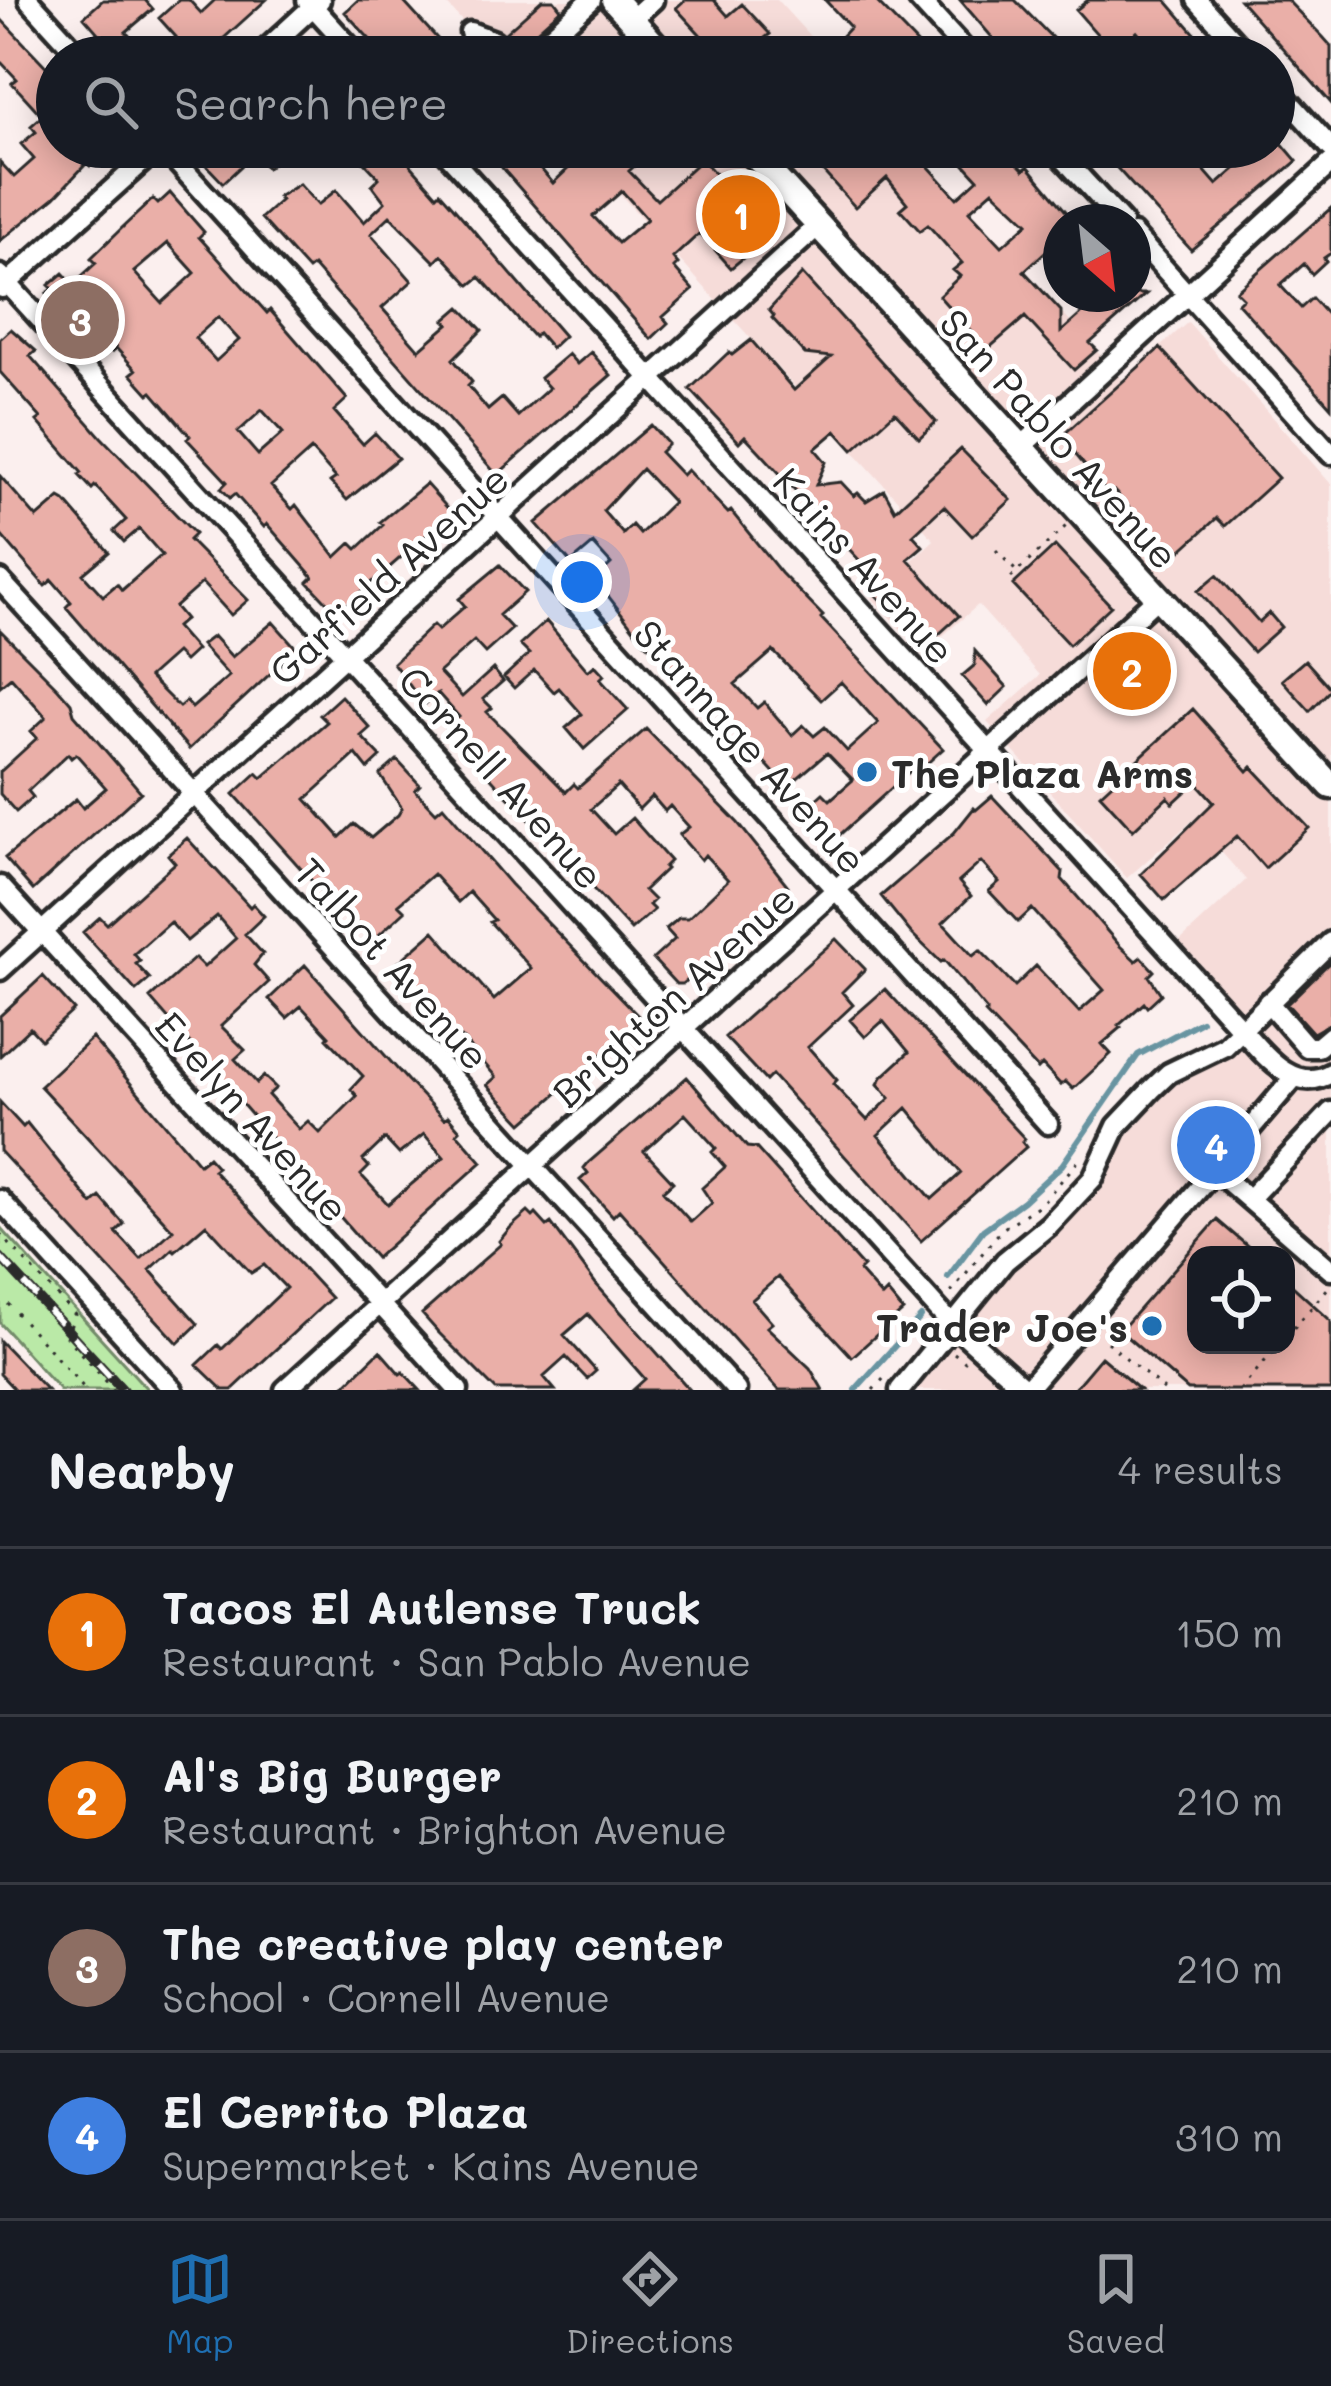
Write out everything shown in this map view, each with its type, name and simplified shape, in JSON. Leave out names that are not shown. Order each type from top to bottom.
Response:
[{"type":"main road","points":[[614,0],[646,36]]},
{"type":"main road","name":"San Pablo Avenue","points":[[766,168],[1325,781],[1331,800]]},
{"type":"street","points":[[29,0],[62,36]]},
{"type":"street","points":[[552,36],[592,0]]},
{"type":"street","points":[[631,20],[653,0]]},
{"type":"street","points":[[919,0],[952,36]]},
{"type":"street","points":[[1197,0],[1230,36]]},
{"type":"street","points":[[279,36],[314,2],[340,36]]},
{"type":"street","points":[[470,32],[482,36]]},
{"type":"street","points":[[1295,108],[1331,148]]},
{"type":"street","points":[[1021,447],[1331,163]]},
{"type":"street","points":[[2,283],[136,168]]},
{"type":"street","name":"Stannage Avenue","points":[[180,168],[1048,1124]]},
{"type":"street","name":"Kains Avenue","points":[[460,168],[1240,1028],[1293,1079]]},
{"type":"street","points":[[1073,168],[1106,204]]},
{"type":"street","name":"Garfield Avenue","points":[[0,970],[818,225]]},
{"type":"street","points":[[1151,254],[1331,454]]},
{"type":"street","name":"Cornell Avenue","points":[[2,283],[949,1320],[1026,1390]]},
{"type":"street","name":"Talbot Avenue","points":[[0,580],[736,1390]]},
{"type":"street","name":"Brighton Avenue","points":[[285,1390],[1156,598]]},
{"type":"street","name":"Evelyn Avenue","points":[[0,886],[458,1390]]},
{"type":"street","points":[[894,1382],[940,1342],[949,1320],[1005,1261],[1049,1225],[1093,1178],[1117,1126],[1151,1090],[1169,1072],[1225,1046],[1331,942]]},
{"type":"street","points":[[1268,1002],[1306,1047],[1318,1047],[1331,1036]]},
{"type":"street","points":[[1026,1390],[1293,1079],[1311,1081],[1331,1073]]},
{"type":"street","points":[[1249,1199],[1331,1112]]},
{"type":"street","points":[[1214,1169],[1331,1270]]},
{"type":"street","points":[[0,1200],[173,1390]]},
{"type":"path","points":[[1010,578],[1080,513]]},
{"type":"path","points":[[996,550],[1017,572]]},
{"type":"path","points":[[949,1320],[950,1292],[1002,1229],[1040,1204],[1091,1147]]},
{"type":"path","points":[[0,1234],[75,1315],[66,1337],[114,1390]]},
{"type":"path","points":[[1295,1326],[1331,1284]]},
{"type":"path","points":[[0,1295],[86,1390]]},
{"type":"path","points":[[940,1342],[983,1377]]},
{"type":"path","points":[[1107,1342],[1164,1390]]},
{"type":"path","points":[[1240,1390],[1271,1354]]},
{"type":"path","points":[[873,1390],[894,1382]]},
{"type":"shaded area","points":[[443,0],[777,0],[810,36],[476,36]]},
{"type":"shaded area","points":[[596,168],[930,168],[1043,292],[1043,312],[1061,312],[1123,380],[1188,322],[1331,484],[1331,1390],[889,1390],[932,1342],[955,1302],[999,1252],[1041,1223],[1093,1162],[1108,1127],[1161,1064],[1220,1037],[1243,1015],[1178,943],[1246,880],[1193,820],[1127,878],[987,722],[1040,675],[978,605],[923,653],[872,598],[934,540]]},
{"type":"green space","points":[[0,1227],[148,1390],[60,1390],[0,1323]]},
{"type":"building","points":[[103,0],[145,0],[153,9],[126,32],[130,36],[101,36],[84,17]]},
{"type":"building","points":[[179,0],[189,0],[201,13],[215,0],[266,0],[226,36],[175,36],[159,18]]},
{"type":"building","points":[[358,0],[402,0],[435,36],[367,36],[345,12]]},
{"type":"building","points":[[542,0],[554,0],[561,9],[531,36],[505,33]]},
{"type":"building","points":[[685,0],[714,0],[728,16],[742,4],[770,34],[702,36],[676,8]]},
{"type":"building","points":[[825,0],[875,0],[910,36],[842,36],[850,27]]},
{"type":"building","points":[[960,0],[1015,0],[1050,36],[991,36]]},
{"type":"building","points":[[1088,0],[1166,0],[1197,36],[1141,36],[1137,32],[1099,36],[1076,10]]},
{"type":"building","points":[[1240,0],[1287,0],[1331,46],[1331,103],[1295,62],[1295,36],[1272,36]]},
{"type":"building","points":[[0,18],[36,56],[36,109],[12,83],[17,79],[0,61]]},
{"type":"building","points":[[36,132],[36,168],[82,168],[0,241],[0,162],[14,177],[34,159],[21,144]]},
{"type":"building","points":[[209,168],[239,168],[223,183]]},
{"type":"building","points":[[370,168],[413,168],[437,195],[440,192],[564,336],[551,348],[538,333],[534,337],[480,277],[470,285],[442,255],[435,262],[390,216],[371,234],[412,281],[382,308],[419,350],[449,324],[445,320],[460,307],[482,330],[453,359],[488,410],[502,398],[518,416],[549,388],[540,378],[568,354],[577,364],[591,352],[611,375],[497,475],[313,266],[308,270],[261,218],[281,200],[278,197],[299,184],[318,205],[336,190],[364,222],[385,202],[372,185],[379,178]]},
{"type":"building","points":[[540,168],[553,183],[569,168],[632,168],[629,171],[657,200],[692,168],[710,168],[716,175],[701,189],[725,215],[717,221],[736,241],[757,222],[770,236],[731,268],[700,233],[673,258],[678,264],[674,268],[693,290],[663,317],[668,323],[651,339],[503,169]],"holes":[[[622,191],[647,219],[618,243],[593,216]]]},
{"type":"building","points":[[820,168],[930,168],[957,198],[978,179],[968,168],[1030,168],[1060,204],[1043,204],[1043,254],[1024,271],[1043,292],[1043,312],[1061,312],[1061,332],[1084,312],[1125,312],[1090,343],[1097,350],[1074,370],[1025,317],[987,350],[939,296],[960,276],[953,270],[962,263],[928,225],[920,231],[900,209],[907,203],[887,178],[855,207]],"holes":[[[993,190],[1028,223],[1002,246],[969,211]]]},
{"type":"building","points":[[1117,168],[1202,168],[1217,185],[1237,168],[1289,168],[1191,250]]},
{"type":"building","points":[[170,193],[204,232],[199,237],[347,399],[334,411],[363,444],[375,433],[398,458],[347,500],[330,482],[336,478],[311,450],[271,486],[292,509],[296,505],[336,557],[351,543],[357,549],[383,525],[380,522],[426,484],[452,513],[337,613],[308,582],[313,577],[267,524],[264,527],[235,494],[230,498],[221,488],[227,482],[152,392],[131,374],[136,370],[85,323],[79,329],[47,293],[63,273],[73,284],[96,263],[91,258],[123,227],[153,199],[158,204]],"holes":[[[168,243],[195,273],[162,303],[134,272]],[[218,317],[239,340],[216,361],[195,338]],[[262,410],[283,433],[258,455],[238,432]]]},
{"type":"building","points":[[1331,208],[1331,253],[1326,261],[1312,274],[1304,264],[1280,285],[1301,308],[1312,298],[1331,319],[1331,407],[1238,303],[1243,298],[1236,291]]},
{"type":"building","points":[[802,274],[936,422],[919,438],[895,412],[853,450],[836,431],[815,449],[826,462],[816,485],[841,482],[866,501],[884,490],[895,510],[961,449],[1011,500],[972,536],[944,506],[913,535],[923,546],[908,559],[959,616],[930,642],[900,608],[894,614],[876,595],[882,589],[860,561],[745,436],[739,442],[690,389],[729,352],[732,355],[751,340],[794,390],[831,357],[805,354],[769,310]]},
{"type":"building","points":[[11,329],[36,351],[30,356],[101,437],[195,534],[189,540],[248,600],[231,615],[202,583],[175,607],[185,619],[176,627],[196,650],[184,661],[176,653],[149,677],[179,707],[186,701],[192,708],[229,676],[201,645],[213,636],[232,657],[273,622],[297,649],[189,749],[66,607],[71,602],[52,580],[45,586],[0,534],[0,476],[37,518],[60,498],[65,501],[109,552],[83,574],[103,596],[117,584],[122,590],[162,555],[139,529],[124,542],[114,531],[126,520],[79,475],[82,473],[37,421],[41,418],[0,372],[0,339]]},
{"type":"building","points":[[1160,348],[1278,478],[1225,526],[1217,518],[1174,557],[1114,491],[1109,495],[1061,437]]},
{"type":"building","points":[[651,425],[668,444],[660,452],[682,475],[687,470],[731,511],[821,618],[943,749],[922,768],[918,764],[834,840],[803,811],[823,793],[830,800],[853,780],[827,753],[787,787],[703,694],[699,697],[639,636],[595,579],[611,564],[593,544],[571,563],[536,523]],"holes":[[[642,469],[673,502],[640,534],[632,525],[623,534],[603,511]],[[773,651],[821,700],[841,682],[878,723],[847,751],[825,727],[814,736],[803,725],[792,735],[764,702],[757,708],[735,684]]]},
{"type":"building","points":[[1055,546],[1111,606],[1069,645],[1013,585]]},
{"type":"building","points":[[500,565],[525,592],[499,615],[512,629],[485,653],[474,641],[439,672],[462,697],[493,669],[503,681],[483,699],[492,708],[487,712],[566,792],[574,784],[578,788],[646,729],[738,823],[788,886],[743,933],[682,984],[676,984],[653,959],[675,939],[666,929],[679,918],[688,918],[728,880],[679,835],[689,827],[670,806],[665,811],[652,796],[639,809],[618,785],[591,809],[614,834],[632,818],[670,861],[644,890],[654,900],[649,905],[654,910],[631,930],[446,729],[459,717],[438,693],[424,705],[393,663],[433,625],[438,630],[465,606],[459,599]]},
{"type":"building","points":[[1217,575],[1259,622],[1269,613],[1281,627],[1253,652],[1198,591]]},
{"type":"building","points":[[546,621],[588,671],[595,665],[604,675],[600,679],[628,710],[584,749],[566,728],[582,714],[559,688],[554,692],[534,670],[514,688],[504,677],[529,654],[520,645]]},
{"type":"building","points":[[0,630],[58,688],[74,714],[141,792],[33,890],[5,858],[76,799],[83,808],[106,788],[76,754],[71,758],[68,754],[28,791],[33,797],[16,812],[0,794],[0,772],[37,738],[31,731],[46,717],[11,677],[0,686]]},
{"type":"building","points":[[1143,645],[1160,664],[1124,697],[1105,676]]},
{"type":"building","points":[[975,651],[1007,687],[988,705],[962,676],[975,665]]},
{"type":"building","points":[[1305,660],[1331,689],[1310,711],[1282,680]]},
{"type":"building","points":[[341,696],[370,728],[361,736],[381,757],[368,769],[356,754],[306,799],[340,837],[354,824],[371,838],[398,815],[402,808],[380,775],[397,760],[420,785],[415,790],[436,812],[443,806],[510,884],[642,1020],[523,1123],[487,1085],[496,1077],[392,968],[434,931],[494,1000],[531,968],[490,922],[494,920],[469,892],[458,902],[433,874],[398,904],[405,911],[371,942],[341,903],[338,906],[320,890],[234,794],[257,773],[262,778],[327,722],[320,715]]},
{"type":"building","points":[[1193,709],[1248,771],[1252,767],[1309,828],[1265,868],[1237,836],[1164,900],[1141,874],[1214,802],[1196,782],[1173,803],[1168,797],[1133,830],[1100,794]]},
{"type":"building","points":[[992,796],[1063,872],[1062,879],[1120,946],[1154,971],[1149,976],[1161,994],[1119,1025],[1102,1044],[1111,1054],[1073,1089],[1065,1081],[1061,1085],[1042,1065],[1038,1069],[944,960],[911,933],[881,896]],"holes":[[[981,862],[999,882],[989,891],[1018,922],[1032,909],[1104,990],[1079,1012],[1036,966],[1015,986],[980,950],[973,956],[943,923],[971,896],[959,882]]]},
{"type":"building","points":[[187,838],[250,907],[253,904],[264,916],[245,934],[263,954],[254,965],[269,982],[221,1026],[245,1050],[235,1059],[257,1083],[264,1076],[276,1088],[268,1095],[299,1129],[308,1121],[320,1133],[357,1096],[351,1089],[363,1076],[301,1006],[287,1018],[269,999],[305,965],[407,1080],[444,1119],[448,1116],[482,1162],[376,1258],[150,998],[195,958],[204,967],[236,938],[217,916],[187,941],[170,922],[134,954],[140,961],[136,964],[150,979],[136,991],[83,932],[100,917],[107,924],[175,863],[168,855]],"holes":[[[424,1134],[444,1157],[388,1204],[361,1175],[369,1167],[363,1160],[385,1139],[399,1154]]]},
{"type":"building","points":[[836,939],[865,969],[842,992],[853,1005],[808,1047],[837,1080],[833,1084],[867,1120],[890,1098],[878,1084],[909,1052],[883,1021],[865,1037],[850,1020],[885,989],[1025,1139],[1026,1147],[921,1241],[772,1075],[766,1081],[725,1037]],"holes":[[[907,1108],[961,1173],[932,1199],[878,1135]]]},
{"type":"building","points":[[1331,961],[1331,1023],[1313,1033],[1287,1004]]},
{"type":"building","points":[[43,976],[74,1010],[41,1040],[30,1028],[0,1056],[0,1016]]},
{"type":"building","points":[[92,1038],[199,1164],[208,1157],[217,1167],[213,1170],[331,1298],[232,1390],[223,1390],[197,1365],[218,1345],[222,1349],[286,1288],[264,1265],[251,1273],[206,1224],[173,1249],[150,1270],[198,1324],[178,1343],[0,1151],[0,1102],[23,1127],[27,1123],[92,1204],[100,1197],[124,1224],[116,1232],[141,1259],[173,1230],[40,1086]]},
{"type":"building","points":[[687,1077],[863,1267],[859,1271],[882,1297],[887,1292],[903,1311],[852,1357],[778,1277],[752,1300],[772,1323],[767,1327],[810,1368],[823,1390],[779,1390],[619,1210],[613,1216],[580,1180],[588,1173],[584,1168]],"holes":[[[685,1114],[716,1148],[712,1152],[725,1167],[702,1188],[712,1203],[691,1222],[663,1191],[673,1182],[644,1151]]]},
{"type":"building","points":[[528,1212],[547,1226],[551,1223],[596,1284],[690,1390],[633,1390],[645,1379],[588,1314],[564,1335],[596,1371],[587,1379],[566,1357],[544,1377],[555,1390],[496,1390],[438,1332],[422,1314],[501,1244]]},
{"type":"building","points":[[1217,1220],[1247,1246],[1194,1246]]},
{"type":"building","points":[[1187,1254],[1187,1354],[1295,1354],[1295,1288],[1331,1321],[1331,1390],[1188,1390],[1120,1331]]},
{"type":"building","points":[[0,1341],[47,1390],[15,1390],[0,1374]]},
{"type":"building","points":[[380,1351],[420,1390],[340,1390]]},
{"type":"building","points":[[1101,1357],[1140,1390],[1073,1390]]},
{"type":"waterway","points":[[948,1277],[983,1230],[1062,1165],[1138,1055],[1201,1021]]},
{"type":"waterway","points":[[855,1390],[921,1317]]},
{"type":"railway","points":[[0,1257],[123,1390]]},
{"type":"place","name":"Tacos El Autlense Truck","points":[[741,214]]},
{"type":"place","name":"The creative play center","points":[[80,320]]},
{"type":"place","name":"Al's Big Burger","points":[[1132,671]]},
{"type":"place","name":"The Plaza Arms","points":[[867,772]]},
{"type":"place","name":"El Cerrito Plaza","points":[[1216,1145]]},
{"type":"place","name":"Trader Joe's","points":[[1152,1326]]}]
